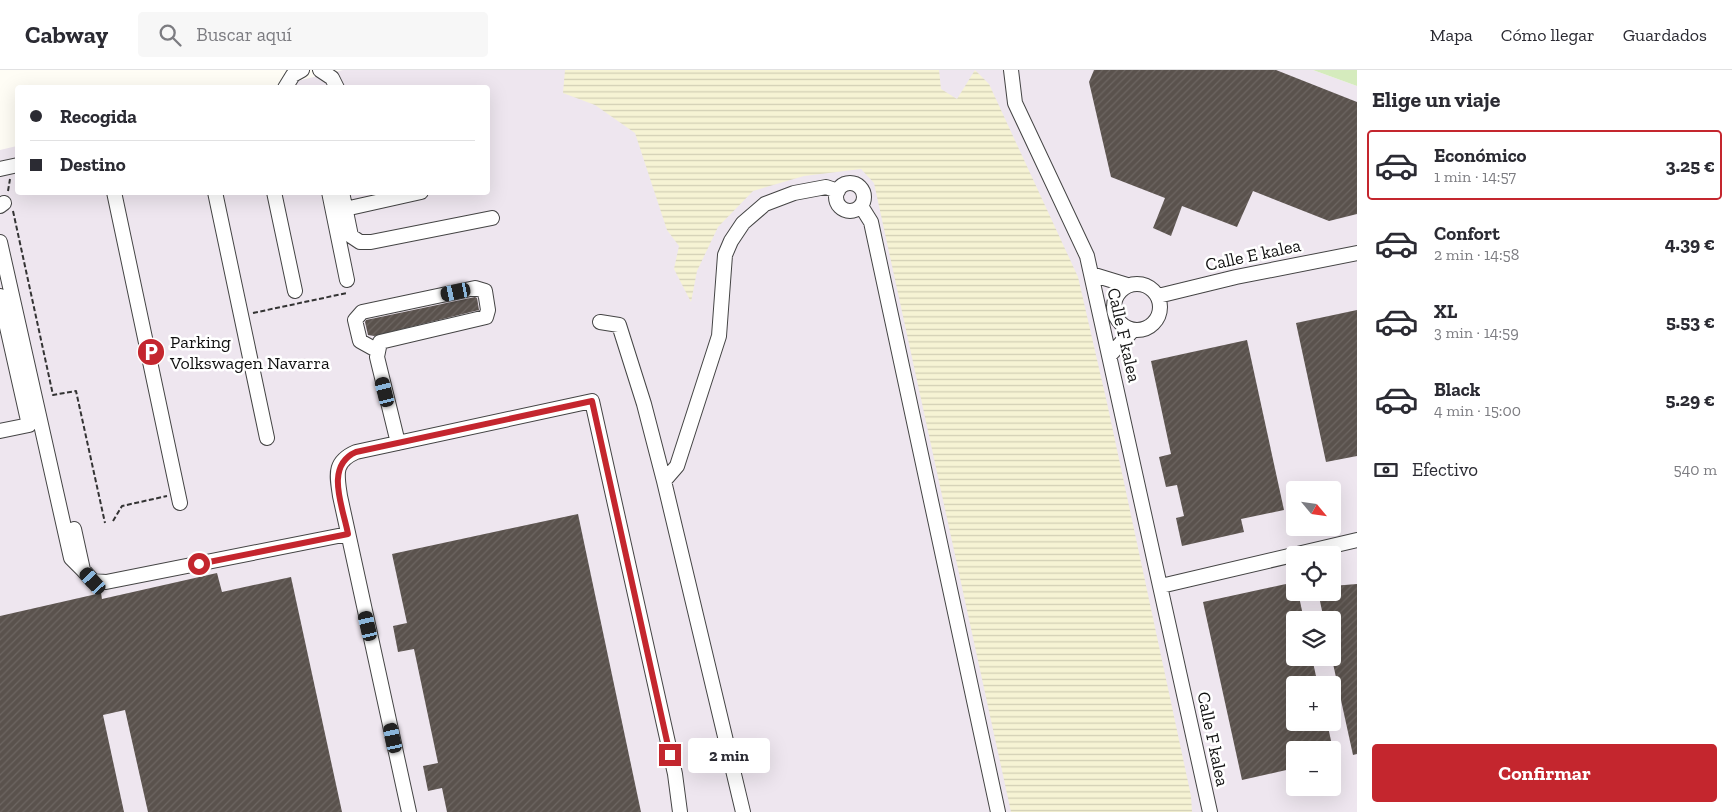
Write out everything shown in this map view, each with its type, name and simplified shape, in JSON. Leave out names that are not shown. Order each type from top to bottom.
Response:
[{"type":"street","points":[[287,85],[293,75],[302,70]]},
{"type":"street","points":[[320,70],[332,78],[336,85]]},
{"type":"street","name":"Calle F kalea","points":[[1011,70],[1015,103],[1088,256],[1211,811]]},
{"type":"street","points":[[861,206],[851,211],[842,208],[837,200],[838,191],[845,184],[859,186],[864,194],[861,206],[871,222],[998,812]]},
{"type":"street","points":[[664,481],[677,466],[719,336],[725,255],[731,241],[743,223],[765,204],[794,193],[826,187],[838,191]]},
{"type":"street","points":[[115,195],[180,503]]},
{"type":"street","points":[[216,195],[267,438]]},
{"type":"street","points":[[275,195],[295,291]]},
{"type":"street","points":[[330,195],[347,280]]},
{"type":"street","points":[[343,195],[351,236],[360,242],[371,242],[492,218]]},
{"type":"street","points":[[345,209],[408,195]]},
{"type":"street","points":[[0,242],[71,558],[93,581],[106,582],[348,534]]},
{"type":"street","name":"Calle E kalea","points":[[1158,296],[1236,277],[1357,253]]},
{"type":"street","points":[[1091,274],[1127,285],[1141,284],[1148,286],[1158,296],[1161,308],[1156,320],[1146,329],[1133,330],[1122,324],[1114,314],[1117,295],[1127,285]]},
{"type":"street","points":[[378,351],[360,341],[355,320],[362,312],[475,288],[485,290],[488,310],[486,317],[380,342],[377,357],[398,443]]},
{"type":"street","points":[[0,296],[6,349],[29,425],[0,431]]},
{"type":"street","points":[[600,322],[619,325],[644,404],[743,812]]},
{"type":"street","points":[[1110,356],[1133,330]]},
{"type":"street","points":[[409,812],[348,534],[337,474],[340,463],[346,457],[356,452],[592,401],[675,774],[680,812]]},
{"type":"street","points":[[74,529],[83,570]]},
{"type":"street","points":[[1161,586],[1357,540]]},
{"type":"path","points":[[10,170],[6,203],[53,395],[76,391],[105,523]]},
{"type":"path","points":[[241,315],[306,302]]},
{"type":"shaded area","points":[[343,70],[1313,70],[1357,86],[1357,812],[0,812],[0,150],[15,146],[15,195],[490,195],[490,85],[280,85]]},
{"type":"shaded area","points":[[565,70],[939,70],[941,89],[957,99],[975,70],[989,84],[1078,277],[1107,403],[1191,796],[1192,812],[1011,812],[874,183],[861,169],[804,176],[753,191],[718,227],[697,271],[691,302],[674,269],[679,246],[667,230],[635,133],[595,105],[563,93]]},
{"type":"green space","points":[[1313,70],[1357,70],[1357,86]]},
{"type":"building","points":[[1094,70],[1276,70],[1357,102],[1357,214],[1329,221],[1253,191],[1237,227],[1182,206],[1171,236],[1153,228],[1165,198],[1111,177],[1089,82]]},
{"type":"building","points":[[477,298],[479,310],[374,336],[368,335],[366,320]]},
{"type":"building","points":[[1357,310],[1357,456],[1326,462],[1296,323]]},
{"type":"building","points":[[1247,340],[1284,510],[1241,519],[1244,532],[1182,546],[1176,518],[1184,516],[1177,485],[1166,487],[1159,457],[1171,454],[1151,361]]},
{"type":"building","points":[[578,514],[641,812],[447,812],[442,788],[428,791],[423,766],[438,763],[414,649],[398,652],[393,626],[407,623],[392,554]]},
{"type":"building","points":[[217,573],[222,592],[291,577],[342,812],[148,812],[125,710],[103,715],[124,812],[0,812],[0,616],[101,593],[102,599]]},
{"type":"building","points":[[1286,584],[1286,601],[1300,601],[1302,611],[1286,611],[1286,666],[1314,666],[1316,676],[1286,676],[1286,731],[1329,731],[1331,741],[1286,741],[1286,770],[1242,780],[1203,602]]},
{"type":"building","points":[[1357,584],[1357,754],[1353,755],[1341,700],[1341,676],[1336,676],[1334,666],[1341,666],[1341,611],[1322,611],[1320,601],[1341,601],[1341,585]]},
{"type":"place","name":"Parking Volkswagen Navarra","points":[[151,352]]},
{"type":"route","points":[[199,564],[348,534],[337,474],[340,463],[346,457],[356,452],[592,401],[670,755]]}]
